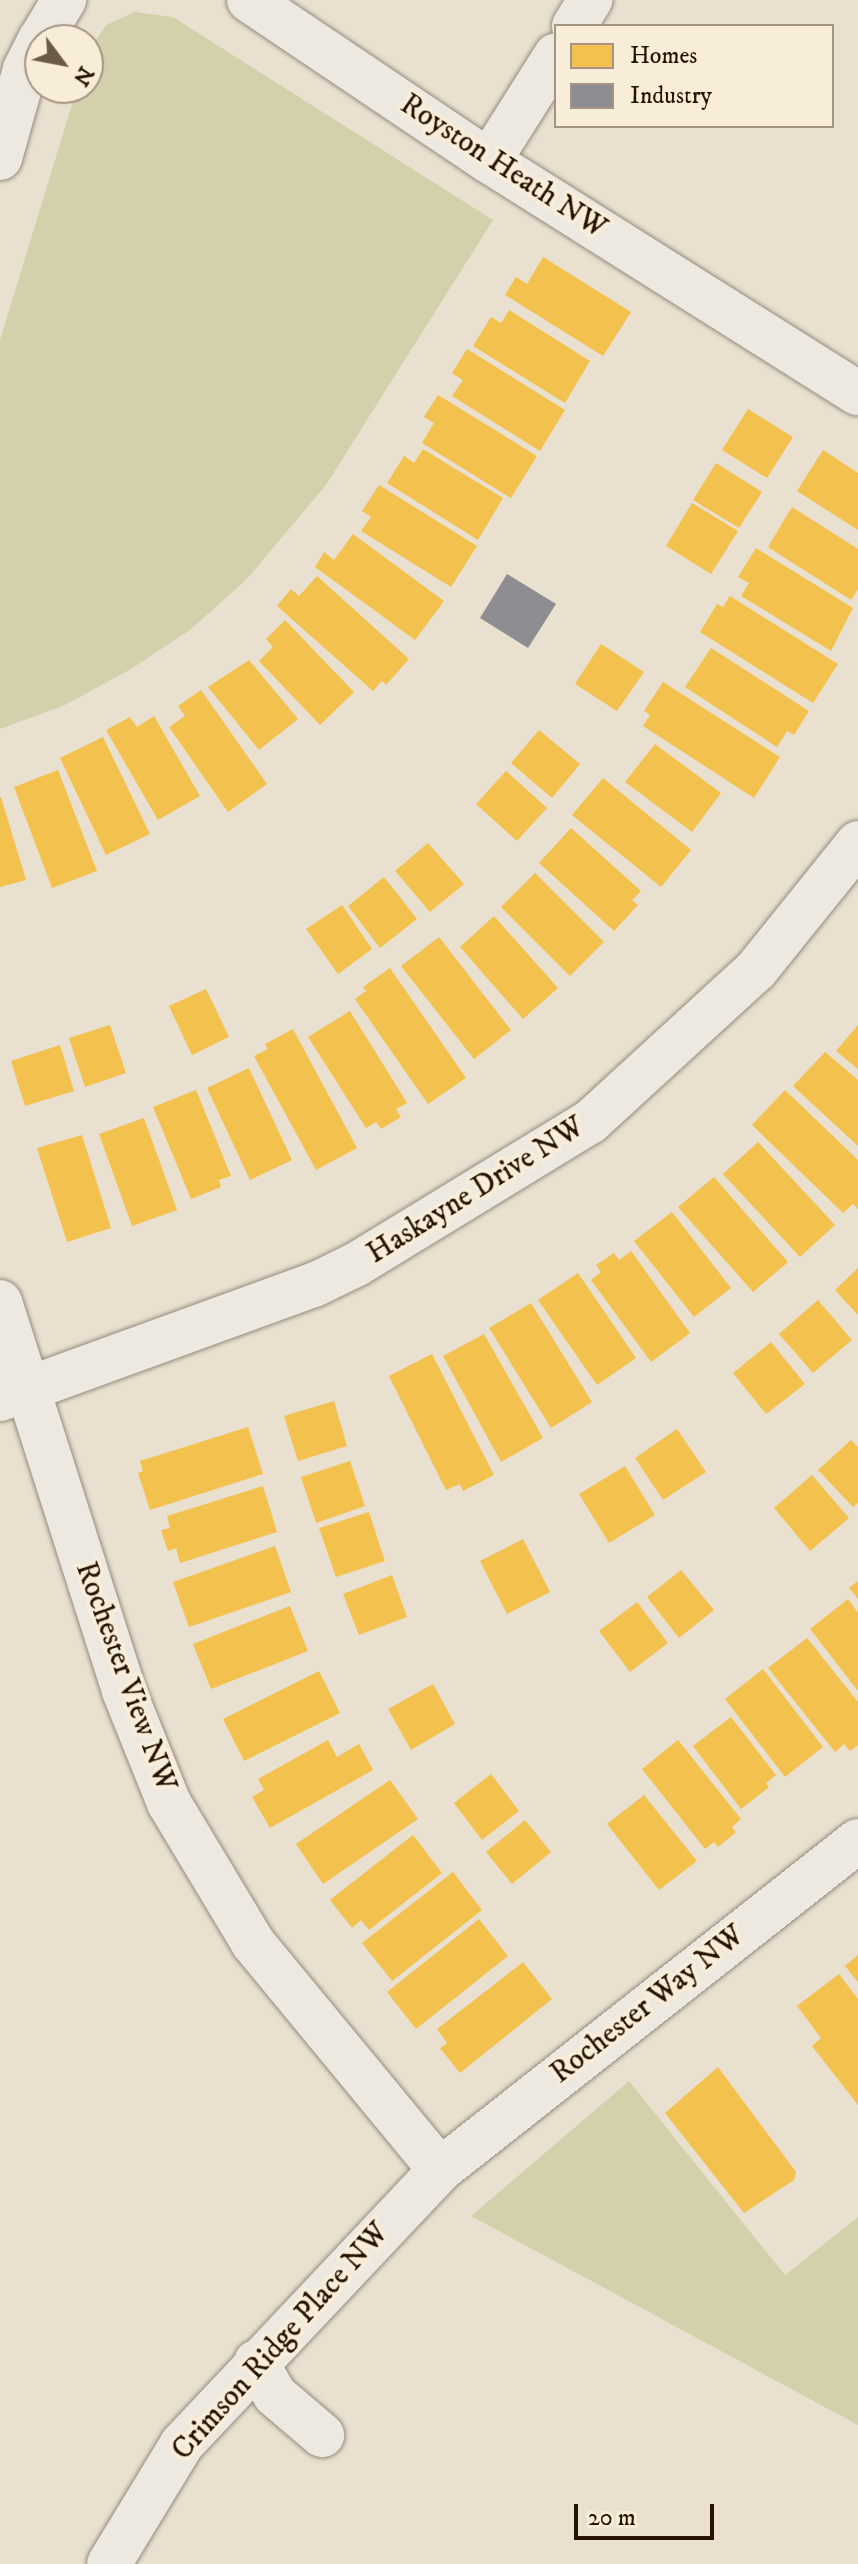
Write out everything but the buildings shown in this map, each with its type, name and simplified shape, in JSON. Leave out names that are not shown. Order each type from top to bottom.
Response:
[{"type":"street","points":[[50,24],[64,0]]},
{"type":"street","name":"Royston Heath NW","points":[[249,0],[489,161],[858,393]]},
{"type":"street","points":[[575,24],[590,0]]},
{"type":"street","points":[[489,161],[554,58]]},
{"type":"street","points":[[0,158],[24,73]]},
{"type":"street","name":"Haskayne Drive NW","points":[[15,1394],[314,1285],[590,1122],[756,970],[858,843]]},
{"type":"street","points":[[0,1302],[15,1394]]},
{"type":"street","name":"Rochester View NW","points":[[15,1394],[124,1691],[169,1803],[253,1943],[440,2170]]},
{"type":"street","name":"Rochester Way NW","points":[[440,2170],[858,1841]]},
{"type":"street","name":"Crimson Ridge Place NW","points":[[109,2564],[182,2444],[440,2170]]},
{"type":"street","points":[[256,2362],[275,2395],[322,2435]]},
{"type":"shaded area","points":[[135,12],[173,17],[493,220],[326,485],[246,580],[190,630],[131,669],[65,705],[0,729],[0,340],[72,104],[104,104],[106,25]]},
{"type":"shaded area","points":[[629,2081],[785,2275],[858,2217],[858,2425],[471,2216]]}]
